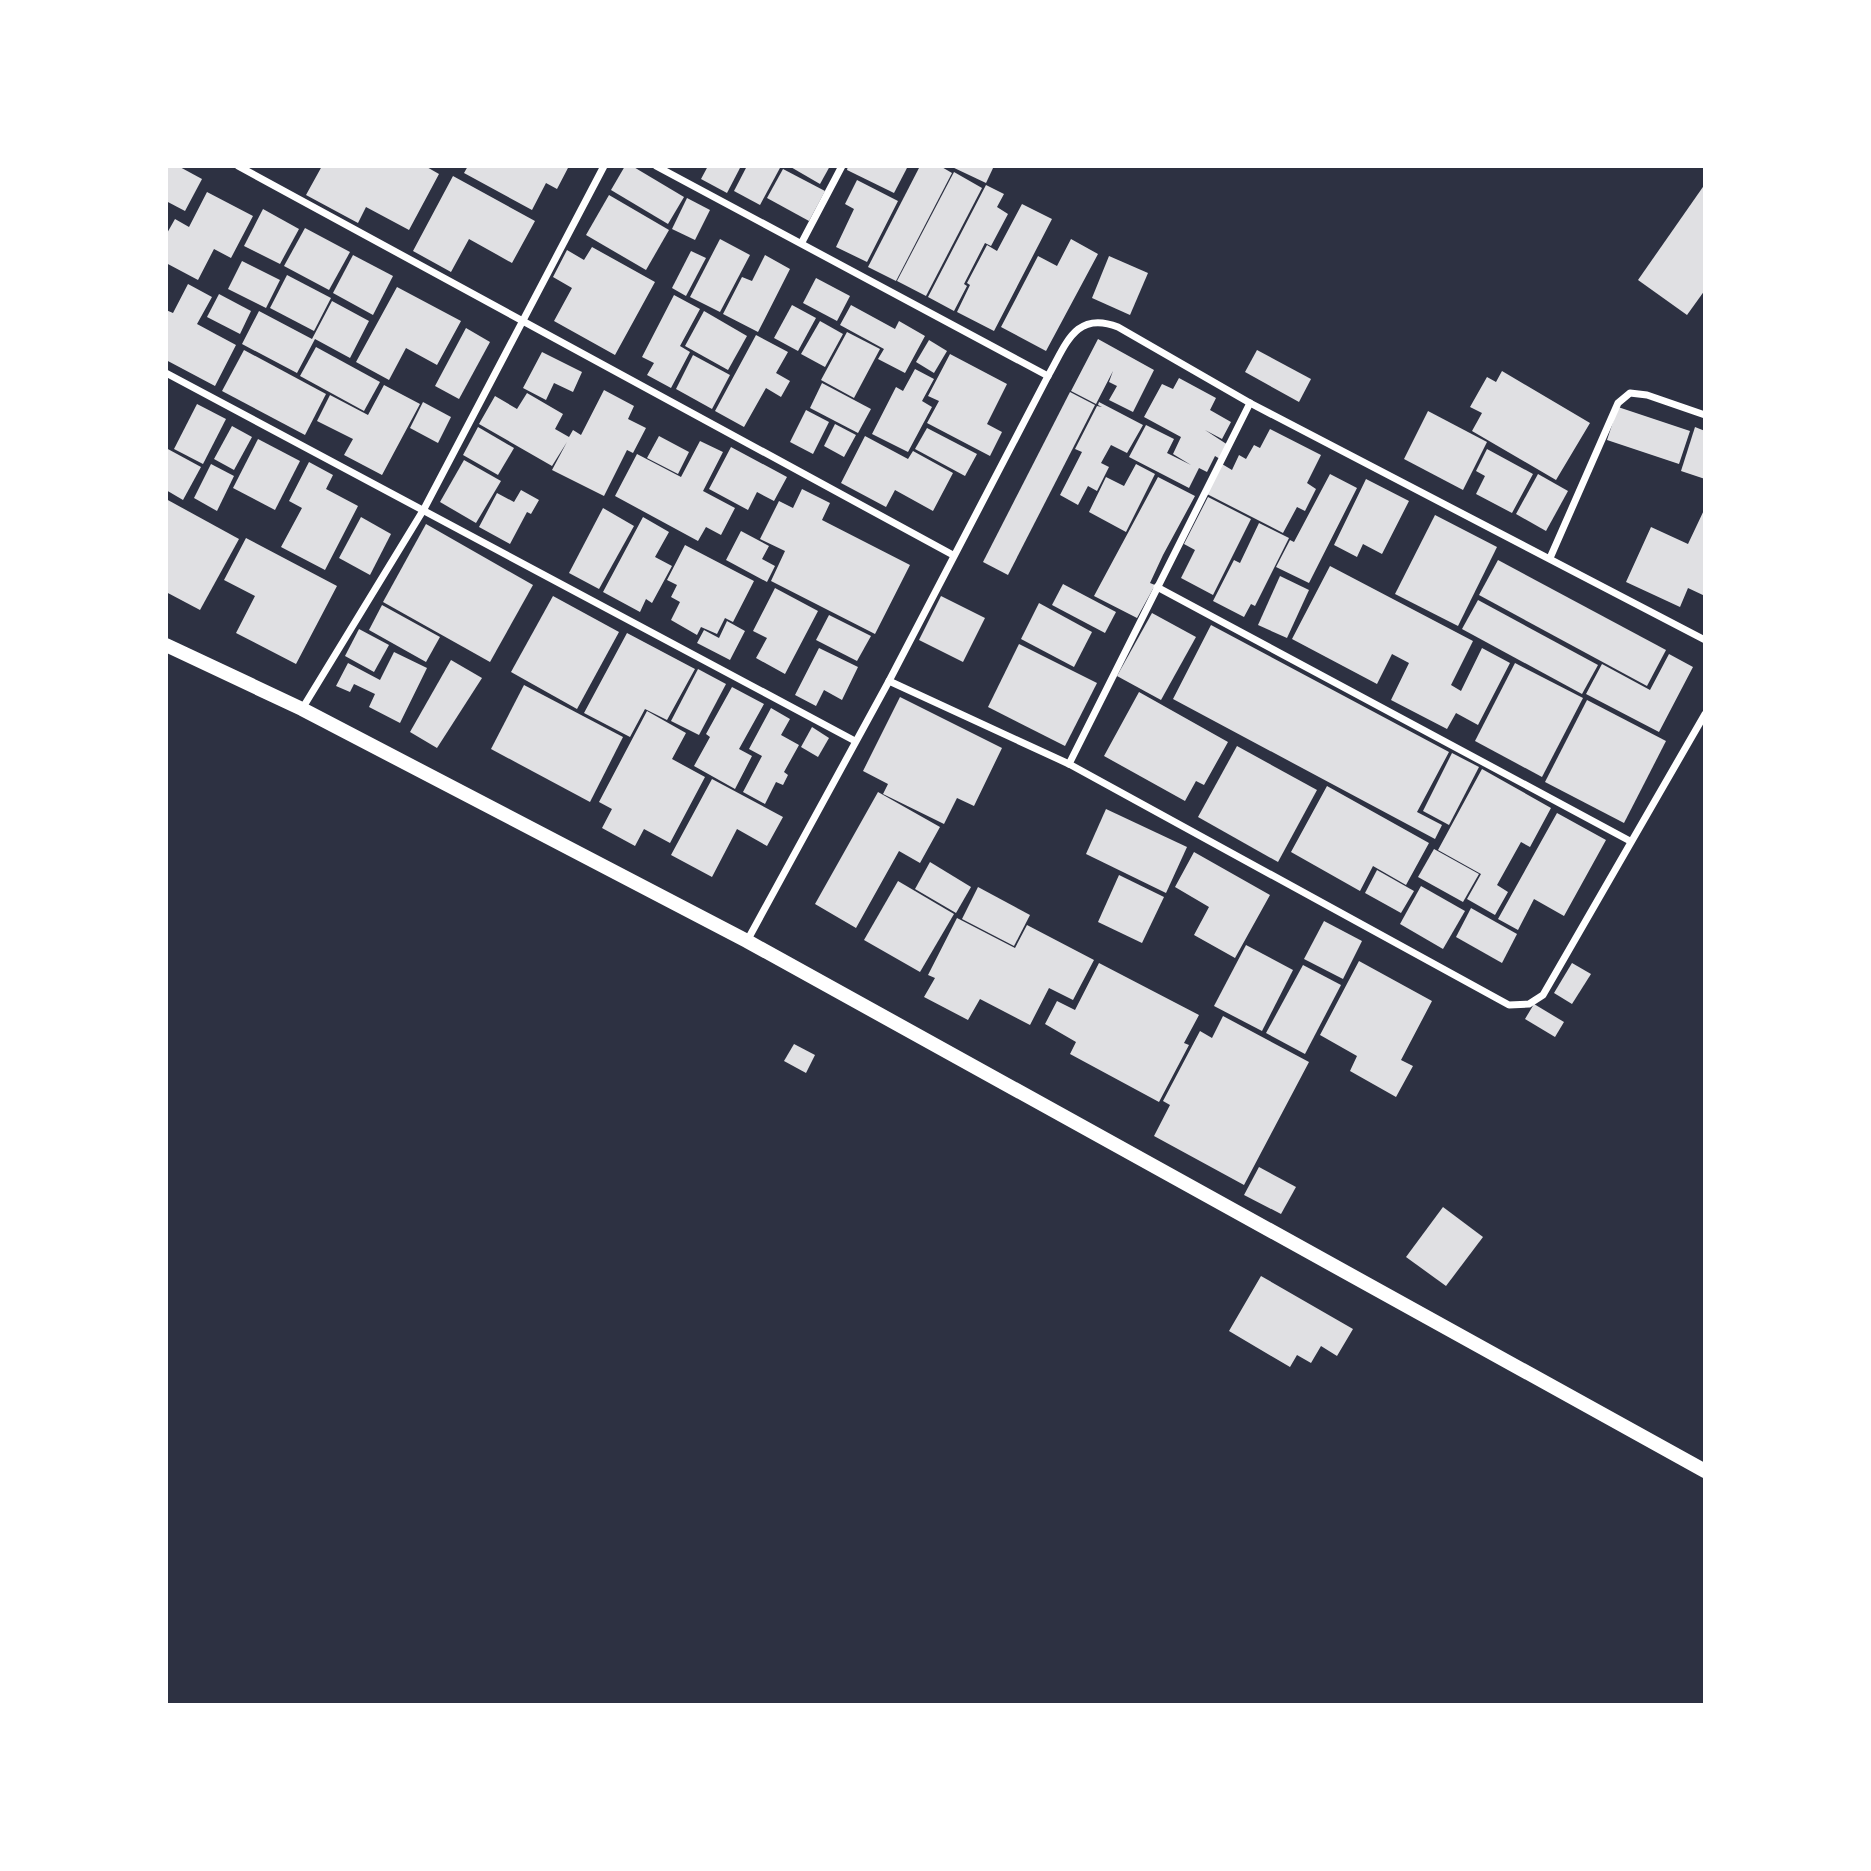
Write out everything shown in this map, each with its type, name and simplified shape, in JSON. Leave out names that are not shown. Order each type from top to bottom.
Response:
[{"type":"main road","points":[[166,645],[302,709],[747,940],[1705,1471]]},
{"type":"street","points":[[238,166],[953,555]]},
{"type":"street","points":[[302,709],[424,509],[604,166]]},
{"type":"street","points":[[656,166],[1048,376]]},
{"type":"street","points":[[802,242],[842,166]]},
{"type":"street","points":[[747,940],[889,681],[953,555],[1074,330],[1103,321],[1250,403],[1705,640]]},
{"type":"street","points":[[166,373],[855,741]]},
{"type":"street","points":[[1550,558],[1618,403],[1630,393],[1647,395],[1705,415]]},
{"type":"street","points":[[1069,764],[1250,403]]},
{"type":"street","points":[[1157,587],[1630,841]]},
{"type":"street","points":[[889,681],[1069,764],[1509,1005],[1529,1004],[1543,995],[1705,714]]},
{"type":"building","points":[[166,166],[178,166],[202,179],[185,211],[166,201]]},
{"type":"building","points":[[322,166],[425,166],[439,174],[409,230],[366,207],[358,223],[306,195]]},
{"type":"building","points":[[468,166],[569,166],[557,189],[546,183],[532,210],[464,173]]},
{"type":"building","points":[[625,166],[632,166],[684,197],[668,224],[611,190]]},
{"type":"building","points":[[708,166],[741,166],[727,193],[701,179]]},
{"type":"building","points":[[747,166],[781,166],[760,205],[734,191]]},
{"type":"building","points":[[789,166],[830,166],[820,184]]},
{"type":"building","points":[[848,166],[908,166],[894,193],[847,170]]},
{"type":"building","points":[[920,166],[940,166],[952,173],[896,281],[868,267]]},
{"type":"building","points":[[950,166],[994,166],[986,183]]},
{"type":"building","points":[[783,169],[825,191],[809,221],[767,198]]},
{"type":"building","points":[[954,172],[982,188],[926,296],[897,281]]},
{"type":"building","points":[[453,176],[535,221],[512,263],[469,239],[451,272],[413,251]]},
{"type":"building","points":[[857,180],[898,201],[867,262],[836,247],[854,209],[845,204]]},
{"type":"building","points":[[1705,184],[1705,290],[1687,315],[1638,280]]},
{"type":"building","points":[[986,185],[1004,194],[997,207],[1008,214],[991,246],[985,243],[964,284],[967,286],[954,311],[928,297]]},
{"type":"building","points":[[207,192],[253,216],[231,258],[214,249],[198,280],[166,263],[166,235],[175,219],[189,227]]},
{"type":"building","points":[[609,195],[669,230],[646,270],[586,235]]},
{"type":"building","points":[[687,198],[710,210],[695,240],[672,229]]},
{"type":"building","points":[[1022,204],[1052,219],[994,331],[957,312],[970,285],[967,283],[987,245],[997,251]]},
{"type":"building","points":[[263,209],[299,229],[280,264],[244,246]]},
{"type":"building","points":[[305,228],[350,252],[329,290],[284,266]]},
{"type":"building","points":[[720,239],[750,255],[720,312],[690,297]]},
{"type":"building","points":[[1071,239],[1098,254],[1046,351],[1001,327],[1038,256],[1057,266]]},
{"type":"building","points":[[592,247],[655,282],[615,355],[554,321],[572,288],[553,277],[567,250],[584,260]]},
{"type":"building","points":[[691,251],[706,258],[686,296],[672,288]]},
{"type":"building","points":[[353,255],[393,276],[373,315],[333,293]]},
{"type":"building","points":[[765,255],[790,269],[758,332],[723,314],[742,277],[752,281]]},
{"type":"building","points":[[1109,256],[1148,273],[1130,315],[1092,298]]},
{"type":"building","points":[[242,261],[280,280],[266,308],[228,289]]},
{"type":"building","points":[[287,275],[331,298],[314,331],[270,308]]},
{"type":"building","points":[[816,278],[850,296],[837,321],[803,303]]},
{"type":"building","points":[[188,284],[212,297],[197,324],[236,345],[215,386],[166,360],[166,310],[173,313]]},
{"type":"building","points":[[397,287],[461,321],[437,365],[406,348],[389,380],[356,362]]},
{"type":"building","points":[[219,294],[251,311],[240,334],[207,317]]},
{"type":"building","points":[[674,295],[700,309],[680,346],[690,352],[671,388],[647,375],[654,363],[642,357]]},
{"type":"building","points":[[332,301],[369,321],[350,358],[315,339],[297,373],[242,344],[259,311],[312,339]]},
{"type":"building","points":[[792,305],[816,318],[798,351],[774,338]]},
{"type":"building","points":[[851,305],[895,329],[899,321],[925,336],[905,373],[878,359],[884,349],[840,325]]},
{"type":"building","points":[[704,311],[747,336],[728,370],[685,346]]},
{"type":"building","points":[[820,321],[843,334],[825,367],[801,354]]},
{"type":"building","points":[[466,328],[490,342],[459,399],[435,386]]},
{"type":"building","points":[[847,332],[880,349],[854,398],[821,380]]},
{"type":"building","points":[[756,335],[788,352],[776,373],[790,381],[781,397],[766,388],[744,427],[715,411]]},
{"type":"building","points":[[1098,339],[1154,370],[1133,412],[1109,400],[1117,386],[1109,382],[1113,371],[1096,404],[1071,391]]},
{"type":"building","points":[[929,340],[947,351],[934,373],[916,362]]},
{"type":"building","points":[[316,347],[380,382],[364,411],[300,376]]},
{"type":"building","points":[[244,350],[326,394],[305,435],[222,391]]},
{"type":"building","points":[[1257,350],[1311,379],[1299,402],[1245,372]]},
{"type":"building","points":[[542,352],[582,372],[573,392],[554,383],[546,400],[523,388]]},
{"type":"building","points":[[950,354],[1007,384],[987,424],[1002,432],[990,456],[927,423],[939,401],[928,396]]},
{"type":"building","points":[[693,355],[730,375],[712,409],[676,389]]},
{"type":"building","points":[[915,369],[934,379],[922,401],[932,407],[908,452],[872,434],[896,387],[903,391]]},
{"type":"building","points":[[1502,371],[1590,423],[1556,480],[1472,431],[1482,413],[1470,407],[1487,377],[1496,382]]},
{"type":"building","points":[[1179,378],[1216,398],[1210,410],[1231,422],[1222,439],[1205,430],[1228,445],[1220,459],[1215,456],[1207,472],[1199,468],[1189,488],[1129,457],[1146,425],[1174,439],[1167,453],[1191,465],[1173,454],[1181,437],[1144,417],[1162,384],[1173,389]]},
{"type":"building","points":[[822,383],[871,409],[858,433],[810,408]]},
{"type":"building","points":[[384,385],[420,404],[382,475],[344,455],[353,439],[317,421],[330,395],[368,415]]},
{"type":"building","points":[[604,390],[634,406],[628,419],[646,428],[633,453],[627,450],[604,496],[552,470],[567,442],[552,466],[479,424],[495,396],[517,409],[527,393],[563,414],[555,429],[569,437],[573,430],[581,435]]},
{"type":"building","points":[[1070,392],[1095,405],[1008,575],[983,562]]},
{"type":"building","points":[[423,402],[451,417],[438,443],[410,428]]},
{"type":"building","points":[[1099,402],[1143,425],[1127,453],[1111,445],[1101,463],[1109,467],[1097,491],[1088,486],[1078,505],[1060,495],[1082,452],[1075,449],[1097,406],[1102,407],[1098,405]]},
{"type":"building","points":[[197,404],[226,419],[203,464],[174,449]]},
{"type":"building","points":[[1618,407],[1690,431],[1679,464],[1607,440]]},
{"type":"building","points":[[806,410],[829,422],[813,454],[790,442]]},
{"type":"building","points":[[1428,411],[1487,442],[1463,490],[1404,459]]},
{"type":"building","points":[[835,424],[856,435],[844,457],[824,446]]},
{"type":"building","points":[[232,426],[252,437],[234,470],[214,459]]},
{"type":"building","points":[[478,427],[514,448],[498,475],[463,455]]},
{"type":"building","points":[[1695,427],[1705,431],[1705,479],[1681,471]]},
{"type":"building","points":[[927,428],[977,454],[965,476],[915,449]]},
{"type":"building","points":[[1270,429],[1321,455],[1307,483],[1316,489],[1305,511],[1297,507],[1283,533],[1207,494],[1222,464],[1232,470],[1239,455],[1246,459],[1254,445],[1260,448]]},
{"type":"building","points":[[659,436],[689,452],[678,474],[647,458]]},
{"type":"building","points":[[865,436],[908,459],[913,451],[953,473],[933,511],[895,490],[886,507],[841,483]]},
{"type":"building","points":[[258,439],[300,461],[275,510],[233,488]]},
{"type":"building","points":[[700,441],[723,452],[703,491],[735,508],[721,535],[706,527],[698,541],[615,496],[637,454],[681,477]]},
{"type":"building","points":[[731,447],[787,477],[774,501],[757,492],[748,510],[709,489]]},
{"type":"building","points":[[166,448],[201,467],[183,500],[166,490]]},
{"type":"building","points":[[1487,449],[1533,474],[1512,513],[1476,494],[1485,476],[1476,471]]},
{"type":"building","points":[[464,460],[501,481],[476,523],[440,502]]},
{"type":"building","points":[[309,462],[333,475],[326,489],[358,506],[325,570],[281,547],[302,508],[289,501]]},
{"type":"building","points":[[211,464],[234,476],[217,511],[194,498]]},
{"type":"building","points":[[1136,464],[1155,474],[1126,532],[1089,512],[1106,477],[1124,486]]},
{"type":"building","points":[[1330,474],[1357,488],[1309,583],[1276,567],[1290,540],[1294,542]]},
{"type":"building","points":[[1538,474],[1568,491],[1546,531],[1516,514]]},
{"type":"building","points":[[1158,477],[1195,496],[1163,555],[1150,583],[1155,585],[1137,618],[1094,596]]},
{"type":"building","points":[[1366,479],[1409,501],[1382,554],[1363,544],[1357,557],[1334,545]]},
{"type":"building","points":[[802,489],[830,503],[822,520],[910,565],[875,634],[771,581],[785,551],[760,539],[779,501],[793,508]]},
{"type":"building","points":[[521,490],[539,500],[531,514],[527,512],[510,544],[479,527],[497,493],[514,502]]},
{"type":"building","points":[[1208,497],[1251,519],[1213,595],[1181,578],[1195,550],[1184,544]]},
{"type":"building","points":[[166,499],[239,539],[200,610],[166,592]]},
{"type":"building","points":[[603,508],[634,526],[599,589],[569,573]]},
{"type":"building","points":[[1705,508],[1705,596],[1688,588],[1680,607],[1626,582],[1651,527],[1688,544]]},
{"type":"building","points":[[1435,515],[1497,547],[1458,626],[1395,594]]},
{"type":"building","points":[[361,517],[391,534],[370,575],[339,558]]},
{"type":"building","points":[[643,517],[669,532],[655,557],[672,566],[652,603],[646,599],[640,612],[603,592]]},
{"type":"building","points":[[1259,523],[1289,538],[1255,606],[1251,604],[1244,617],[1213,601],[1234,560],[1240,563]]},
{"type":"building","points":[[426,524],[533,585],[490,662],[383,602]]},
{"type":"building","points":[[741,531],[769,546],[762,559],[775,566],[767,582],[726,560]]},
{"type":"building","points":[[246,538],[337,586],[296,664],[236,633],[255,596],[224,580]]},
{"type":"building","points":[[685,545],[754,581],[733,622],[725,618],[717,634],[701,627],[697,635],[671,620],[680,602],[671,597],[677,585],[667,580]]},
{"type":"building","points":[[1498,560],[1666,650],[1647,686],[1479,595]]},
{"type":"building","points":[[1330,566],[1473,641],[1451,685],[1461,691],[1482,648],[1510,663],[1478,725],[1456,713],[1447,729],[1391,700],[1409,663],[1392,654],[1377,684],[1292,639]]},
{"type":"building","points":[[1280,576],[1309,590],[1287,638],[1258,625]]},
{"type":"building","points":[[1063,584],[1116,612],[1105,633],[1052,605]]},
{"type":"building","points":[[775,588],[818,611],[785,674],[756,658],[767,638],[753,631]]},
{"type":"building","points":[[553,596],[619,632],[577,709],[511,672]]},
{"type":"building","points":[[941,596],[985,618],[963,662],[919,640]]},
{"type":"building","points":[[1478,600],[1598,665],[1582,694],[1462,629]]},
{"type":"building","points":[[1039,603],[1092,632],[1074,667],[1021,639]]},
{"type":"building","points":[[382,605],[440,637],[426,662],[369,630]]},
{"type":"building","points":[[1152,613],[1196,637],[1161,700],[1117,676]]},
{"type":"building","points":[[829,615],[871,636],[857,661],[816,640]]},
{"type":"building","points":[[727,621],[745,631],[730,660],[697,643],[704,630],[719,638]]},
{"type":"building","points":[[1211,625],[1449,752],[1417,812],[1442,825],[1435,839],[1173,699]]},
{"type":"building","points":[[359,629],[389,645],[374,672],[345,656]]},
{"type":"building","points":[[627,633],[695,669],[667,720],[645,709],[630,737],[584,713]]},
{"type":"building","points":[[1019,644],[1097,683],[1065,746],[988,707]]},
{"type":"building","points":[[819,648],[858,667],[842,700],[824,690],[816,706],[795,695]]},
{"type":"building","points":[[394,652],[427,668],[400,723],[369,707],[375,694],[354,684],[350,692],[336,686],[348,663],[380,680]]},
{"type":"building","points":[[1669,654],[1693,667],[1659,732],[1586,694],[1602,664],[1650,690]]},
{"type":"building","points":[[451,660],[482,678],[437,748],[410,732]]},
{"type":"building","points":[[1515,663],[1583,698],[1542,777],[1475,741]]},
{"type":"building","points":[[698,669],[726,684],[699,735],[671,721]]},
{"type":"building","points":[[524,685],[623,737],[590,802],[491,749]]},
{"type":"building","points":[[732,687],[764,704],[739,749],[752,756],[735,789],[694,766],[710,737],[706,734]]},
{"type":"building","points":[[1139,692],[1228,742],[1204,785],[1196,781],[1185,801],[1104,756]]},
{"type":"building","points":[[900,697],[1002,748],[974,806],[957,798],[944,824],[883,794],[888,784],[863,771]]},
{"type":"building","points":[[1587,700],[1666,741],[1624,823],[1545,782]]},
{"type":"building","points":[[771,708],[790,719],[781,735],[799,745],[784,772],[788,775],[783,785],[776,782],[765,804],[743,792],[762,756],[749,749]]},
{"type":"building","points":[[647,711],[686,733],[672,759],[705,777],[670,843],[644,829],[635,846],[602,828],[612,809],[599,802]]},
{"type":"building","points":[[812,727],[829,738],[818,757],[801,747]]},
{"type":"building","points":[[1237,746],[1317,790],[1278,862],[1198,817]]},
{"type":"building","points":[[1452,753],[1479,767],[1449,825],[1423,811]]},
{"type":"building","points":[[1482,769],[1551,808],[1530,847],[1521,842],[1497,885],[1508,892],[1495,915],[1467,899],[1481,874],[1438,850]]},
{"type":"building","points":[[712,779],[783,817],[767,846],[737,829],[712,877],[671,855]]},
{"type":"building","points":[[1327,786],[1429,843],[1406,885],[1373,866],[1360,891],[1291,852]]},
{"type":"building","points":[[878,792],[940,827],[920,863],[899,851],[856,928],[815,904]]},
{"type":"building","points":[[1106,809],[1187,847],[1166,893],[1086,854]]},
{"type":"building","points":[[1557,813],[1606,840],[1564,916],[1534,899],[1518,930],[1498,919]]},
{"type":"building","points":[[1434,849],[1479,874],[1463,902],[1418,877]]},
{"type":"building","points":[[1194,852],[1270,895],[1235,958],[1194,935],[1209,907],[1175,887]]},
{"type":"building","points":[[930,862],[971,887],[956,913],[915,889]]},
{"type":"building","points":[[1377,870],[1414,891],[1401,913],[1365,893]]},
{"type":"building","points":[[1119,875],[1164,897],[1142,943],[1098,922]]},
{"type":"building","points":[[898,881],[954,914],[920,972],[864,940]]},
{"type":"building","points":[[1421,886],[1465,911],[1443,949],[1400,924]]},
{"type":"building","points":[[978,887],[1030,915],[1014,946],[962,919]]},
{"type":"building","points":[[1471,908],[1517,934],[1502,963],[1456,937]]},
{"type":"building","points":[[957,918],[1015,948],[1027,925],[1094,960],[1073,1000],[1049,988],[1030,1025],[980,999],[968,1020],[924,997],[935,978],[928,975]]},
{"type":"building","points":[[1324,921],[1362,941],[1343,979],[1304,959]]},
{"type":"building","points":[[1246,945],[1293,970],[1262,1031],[1214,1006]]},
{"type":"building","points":[[1359,961],[1432,1001],[1401,1060],[1413,1066],[1396,1097],[1350,1071],[1357,1056],[1320,1035]]},
{"type":"building","points":[[1099,963],[1199,1015],[1184,1043],[1189,1045],[1159,1102],[1070,1054],[1076,1042],[1045,1024],[1057,1001],[1075,1010]]},
{"type":"building","points":[[1572,963],[1591,974],[1572,1004],[1554,993]]},
{"type":"building","points":[[1303,965],[1341,985],[1305,1054],[1266,1033]]},
{"type":"building","points":[[1534,1004],[1564,1022],[1555,1037],[1525,1019]]},
{"type":"building","points":[[1223,1016],[1309,1062],[1244,1185],[1154,1136],[1170,1105],[1163,1101],[1200,1031],[1212,1038]]},
{"type":"building","points":[[794,1044],[815,1055],[806,1073],[784,1061]]},
{"type":"building","points":[[1259,1167],[1296,1187],[1281,1214],[1244,1195]]},
{"type":"building","points":[[1443,1207],[1483,1237],[1446,1286],[1406,1257]]},
{"type":"building","points":[[1261,1276],[1353,1329],[1337,1356],[1321,1346],[1311,1363],[1297,1355],[1290,1367],[1229,1331]]}]
